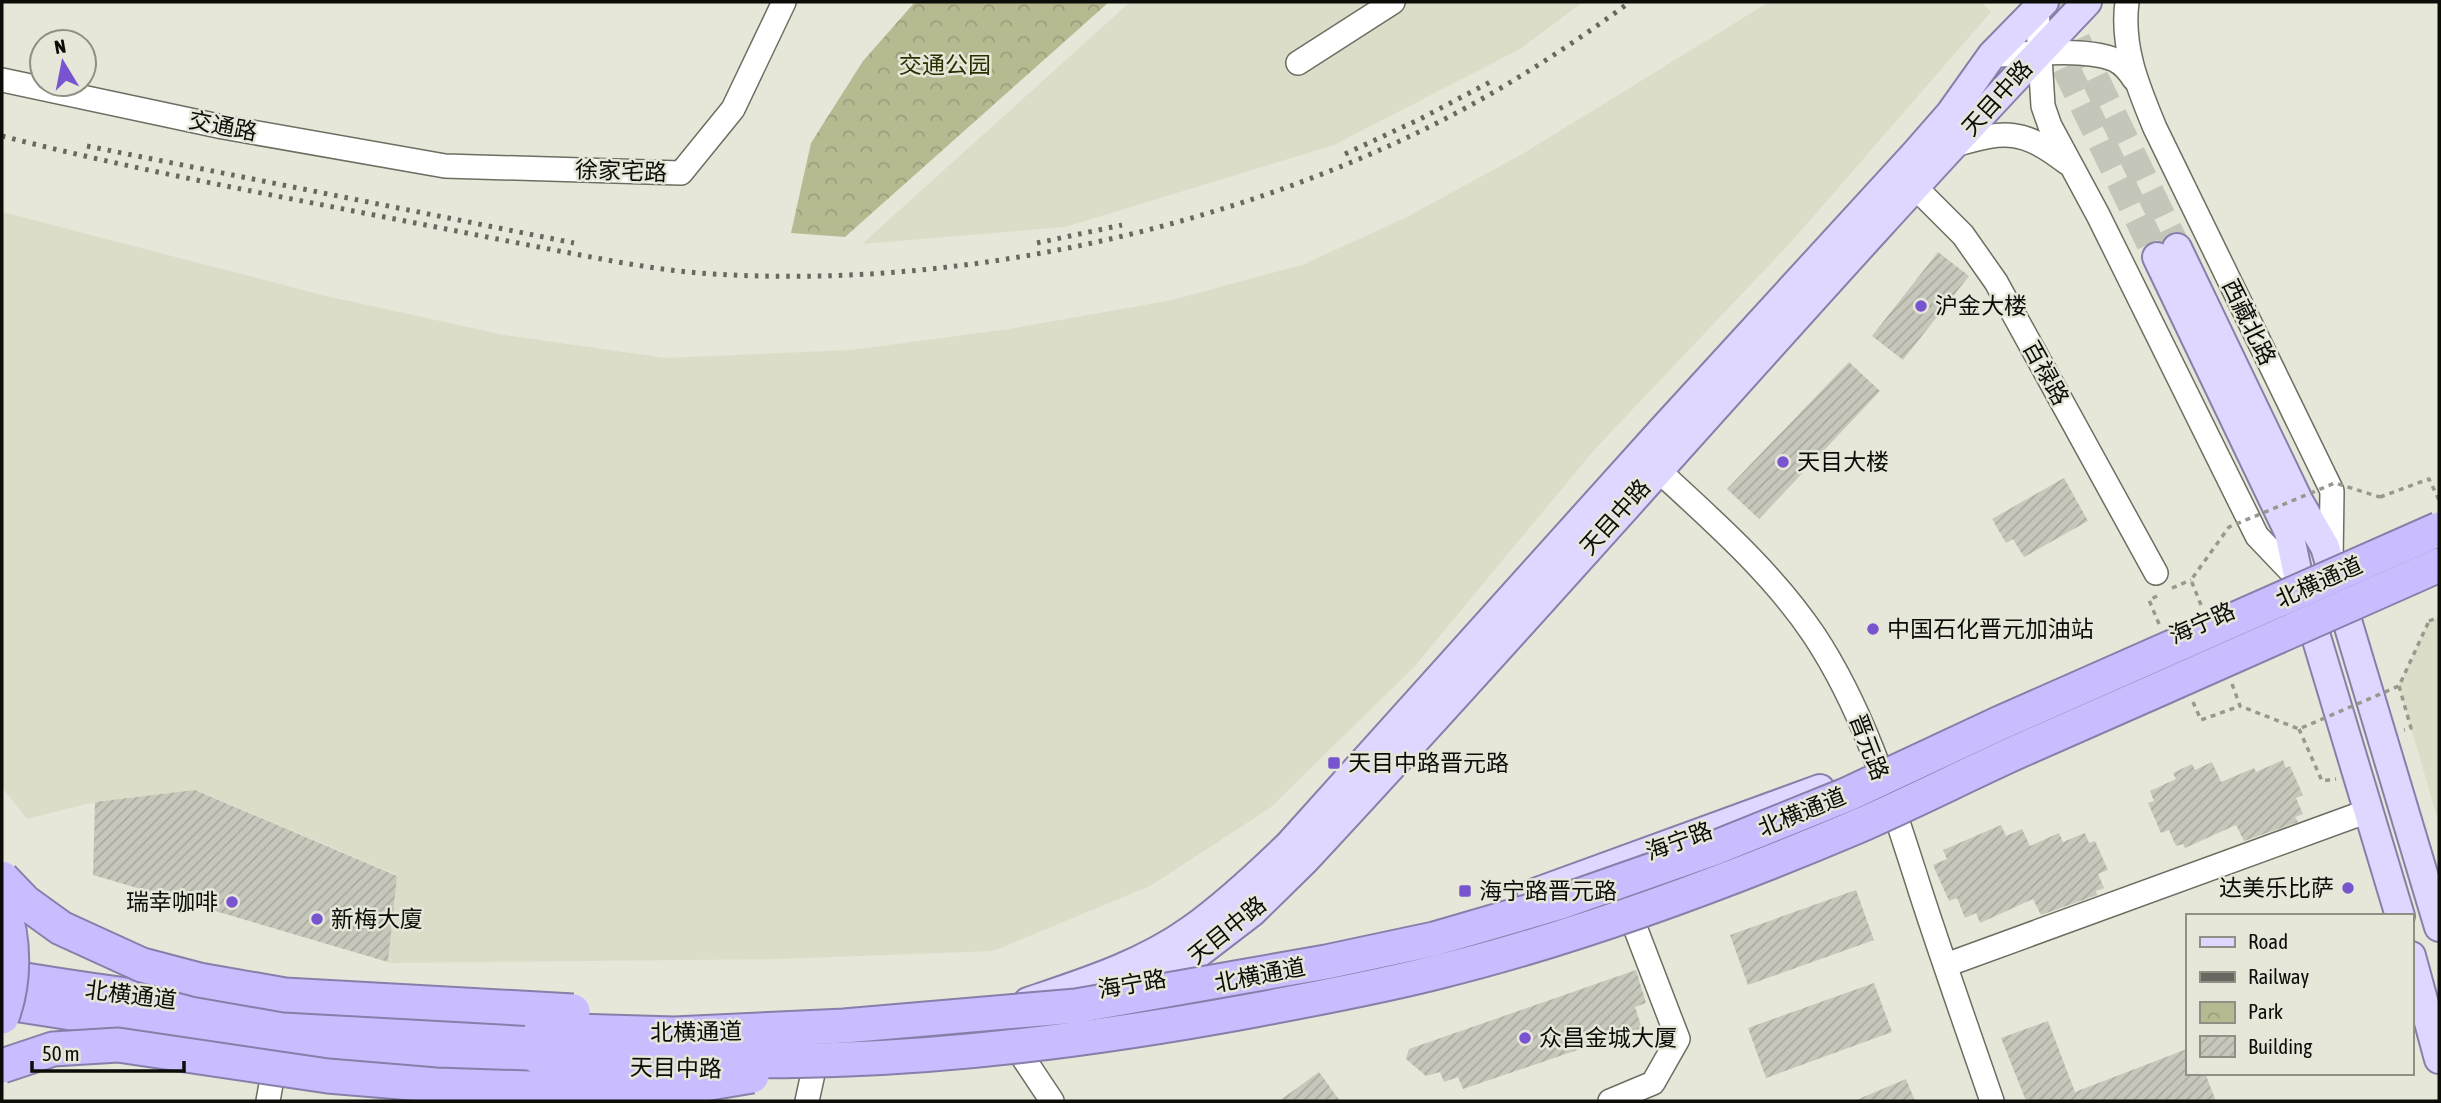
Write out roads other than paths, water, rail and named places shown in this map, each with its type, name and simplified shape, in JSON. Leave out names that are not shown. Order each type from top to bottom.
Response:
[{"type":"highway","name":"北横通道","points":[[2,976],[103,994],[408,1023],[674,1034],[844,1026],[1076,1006],[1178,990],[1434,939],[1560,902],[1712,849],[1846,795],[2000,723],[2439,529]]},
{"type":"highway","name":"北横通道","points":[[2,1002],[224,1037],[395,1050],[678,1060],[849,1059],[1080,1040],[1184,1023],[1442,971],[1571,934],[1723,881],[1859,825],[2439,565]]},
{"type":"highway","points":[[2,878],[24,902],[61,928],[142,965],[199,980],[285,995],[527,1009],[666,1013],[844,1026]]},
{"type":"highway","points":[[2,905],[10,943],[12,972],[7,1003],[2,1014]]},
{"type":"highway","points":[[2,1066],[53,1049],[118,1045],[328,1076],[436,1085],[557,1090],[692,1086],[849,1059]]},
{"type":"main road","name":"天目中路","points":[[2,965],[164,999],[603,1022],[696,1024],[1000,1012],[1096,979],[1144,958],[1190,931],[1238,893],[1289,845],[1649,462],[1916,188],[2087,2]]},
{"type":"main road","name":"天目中路","points":[[2,1014],[276,1052],[452,1064],[814,1069],[947,1065],[1022,1056],[1167,978],[1252,912],[1305,860],[1933,134],[1992,55],[2040,5]]},
{"type":"main road","name":"西藏北路","points":[[2399,914],[2299,580],[2289,532],[2167,252],[2325,547],[2439,927]]},
{"type":"main road","name":"海宁路","points":[[1000,1012],[1106,988],[1304,953],[1391,934],[1557,886],[1877,766],[2439,516]]},
{"type":"main road","points":[[1022,1056],[1171,1034],[1406,988],[1511,963],[1633,922],[1858,837],[1933,797],[2247,658],[2412,591],[2439,584]]},
{"type":"main road","points":[[2413,963],[2439,1059]]},
{"type":"street","name":"徐家宅路","points":[[445,166],[681,173],[733,109],[785,2]]},
{"type":"street","points":[[1298,63],[1393,2]]},
{"type":"street","name":"西藏北路","points":[[2127,2],[2126,44],[2138,85],[2176,175],[2332,491],[2332,565]]},
{"type":"street","name":"西藏北路","points":[[2040,5],[2042,96],[2050,126],[2131,279],[2258,537],[2299,580]]},
{"type":"street","points":[[2042,96],[2046,79],[2053,68],[2080,53]]},
{"type":"street","name":"西藏北路","points":[[1992,55],[2080,53],[2116,60],[2138,85]]},
{"type":"street","name":"交通路","points":[[2,80],[196,121],[445,166]]},
{"type":"street","name":"西藏北路","points":[[1955,145],[2000,133],[2015,135],[2045,147],[2072,167]]},
{"type":"street","name":"百禄路","points":[[1916,188],[1963,235],[1996,282],[2156,573]]},
{"type":"street","name":"晋元路","points":[[1649,462],[1743,550],[1800,614],[1830,661],[1855,708],[1896,817],[1992,1101]]},
{"type":"street","points":[[1946,965],[2368,811]]},
{"type":"street","points":[[1611,1101],[1653,1083],[1678,1039],[1633,922]]},
{"type":"street","points":[[1000,1012],[1022,1056],[1052,1101]]},
{"type":"street","points":[[268,1101],[276,1052]]},
{"type":"street","points":[[807,1101],[814,1069]]},
{"type":"tunnel","points":[[2058,2],[2177,248]]},
{"type":"tunnel","points":[[2047,29],[2157,257]]},
{"type":"railway","points":[[2,136],[231,187],[654,268],[694,273],[804,276],[896,272],[988,262],[1080,246],[1171,224],[1259,197],[1345,165],[1427,128],[1531,70],[1630,2]]},
{"type":"railway","points":[[1345,154],[1492,81]]},
{"type":"railway","points":[[87,146],[574,243]]},
{"type":"railway","points":[[1037,243],[1122,225]]},
{"type":"place","name":"沪金大楼","points":[[1921,306]]},
{"type":"place","name":"天目大楼","points":[[1783,462]]},
{"type":"place","name":"中国石化晋元加油站","points":[[1873,629]]},
{"type":"place","name":"天目中路晋元路","points":[[1334,763]]},
{"type":"place","name":"达美乐比萨","points":[[2348,888]]},
{"type":"place","name":"海宁路晋元路","points":[[1465,891]]},
{"type":"place","name":"瑞幸咖啡","points":[[232,902]]},
{"type":"place","name":"新梅大廈","points":[[317,919]]},
{"type":"place","name":"众昌金城大厦","points":[[1525,1038]]},
{"type":"park label","name":"交通公园","points":[[945,65]]}]
